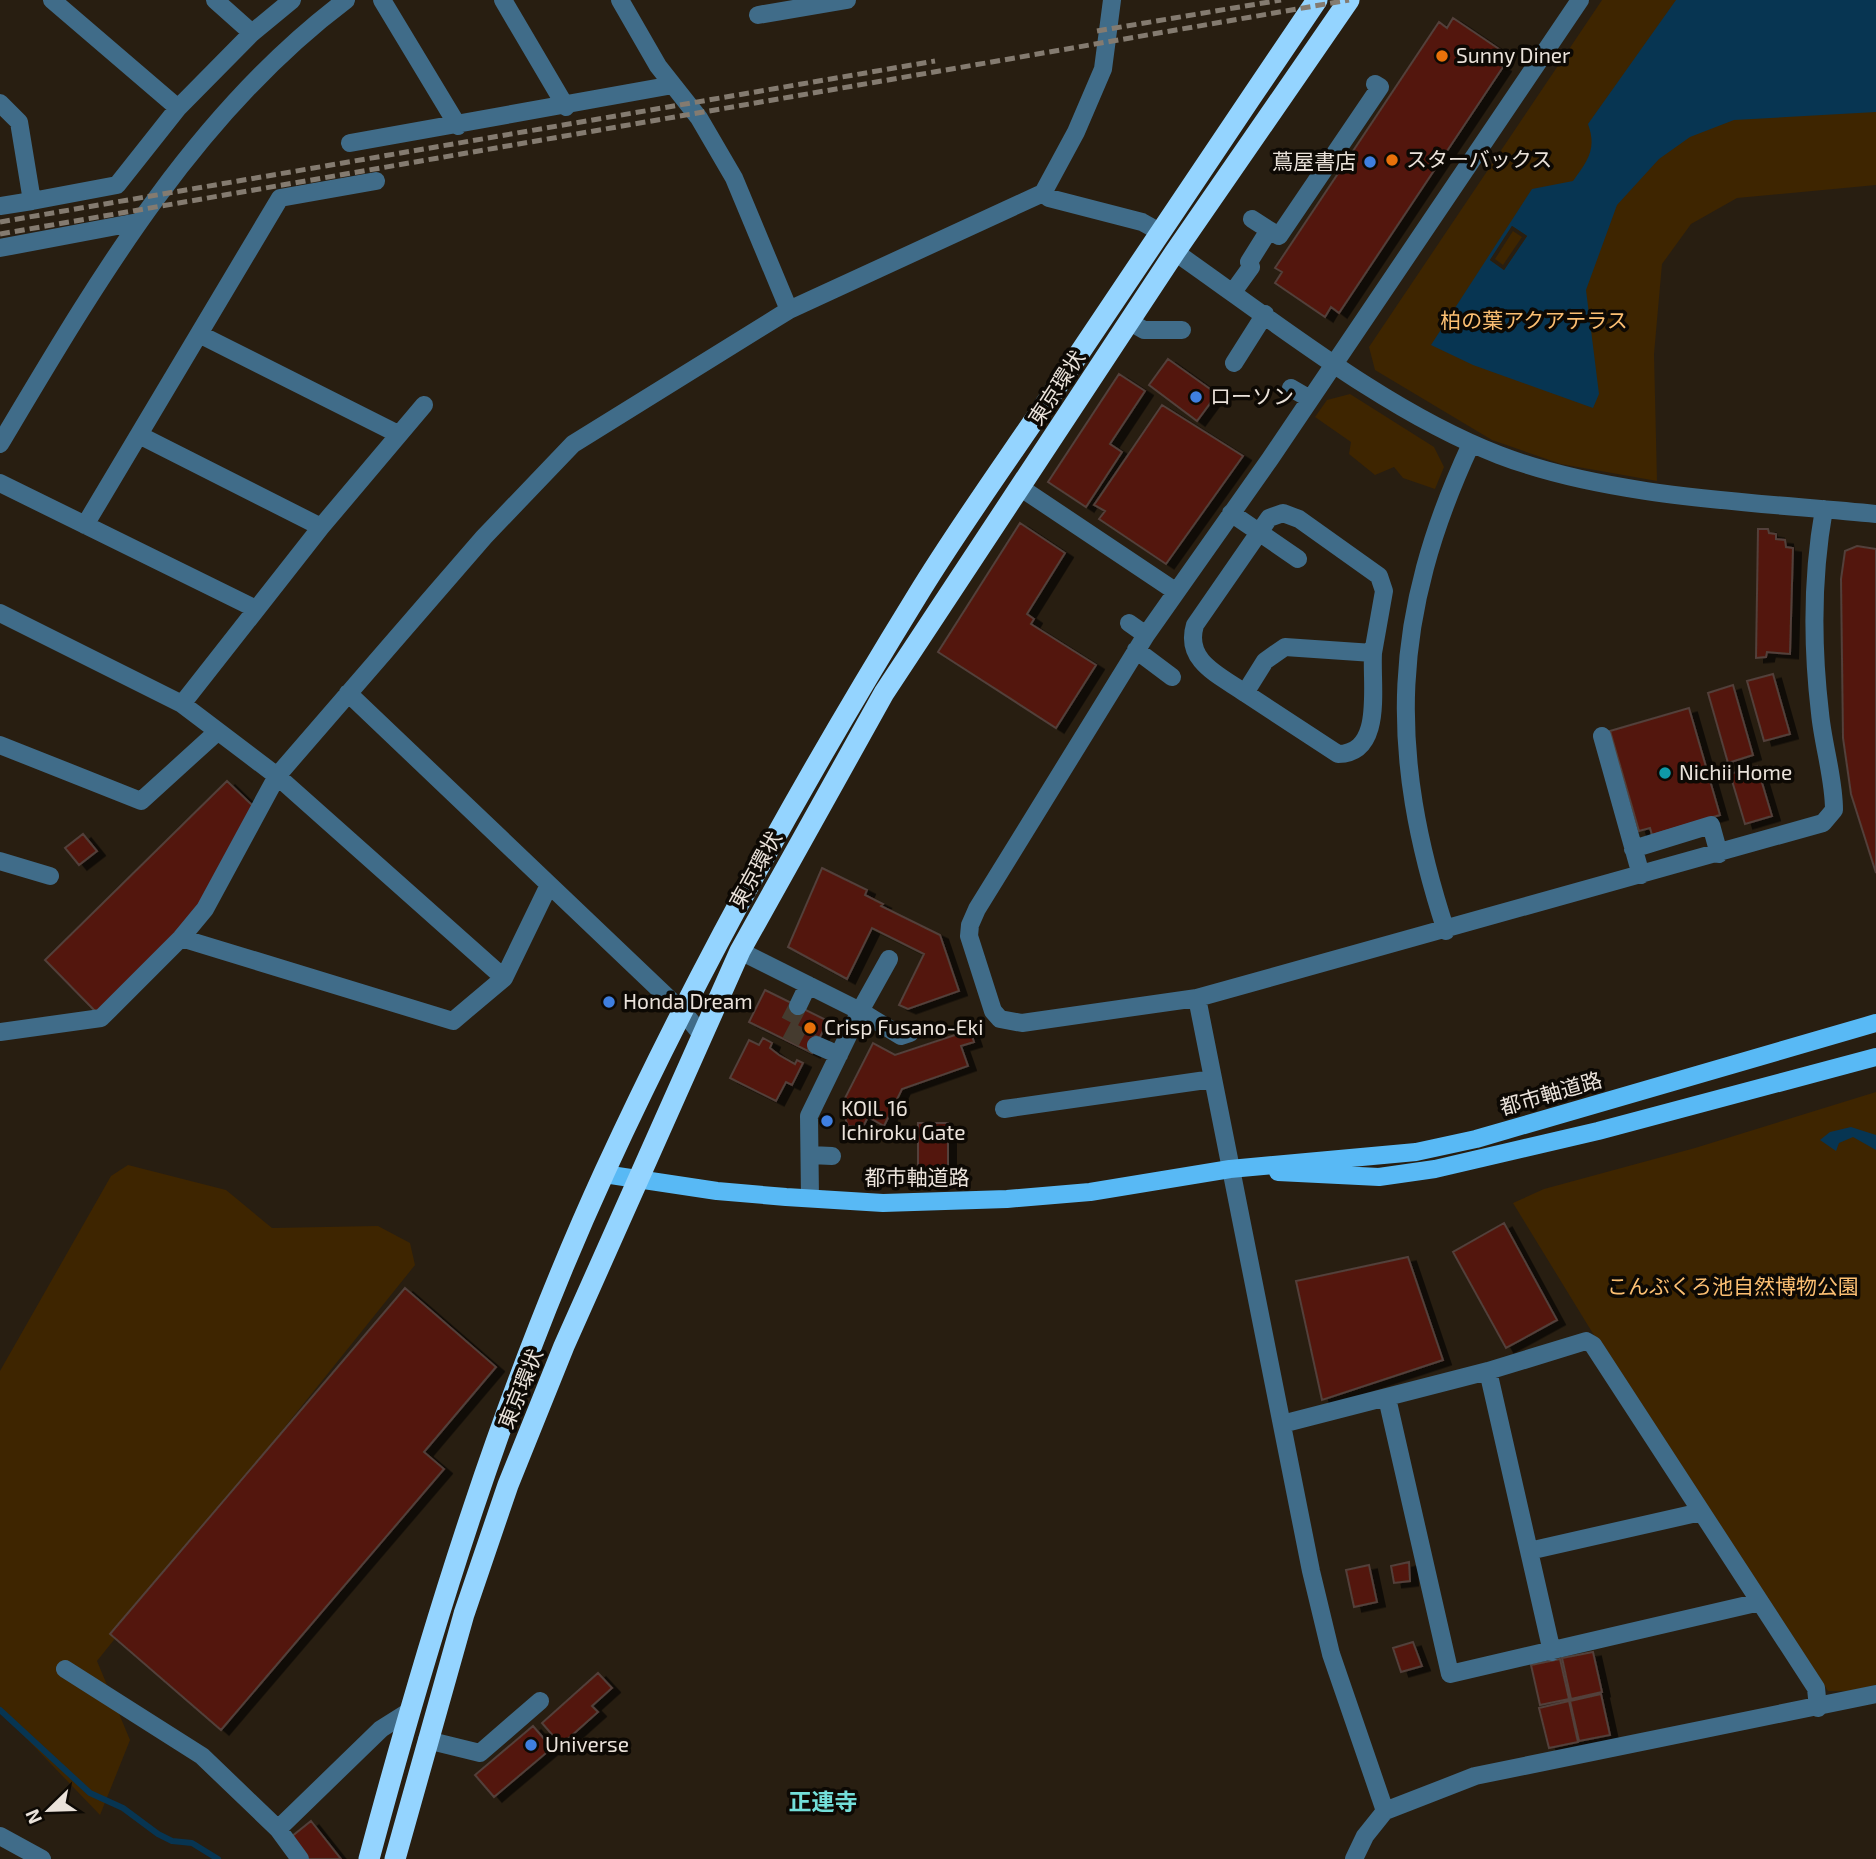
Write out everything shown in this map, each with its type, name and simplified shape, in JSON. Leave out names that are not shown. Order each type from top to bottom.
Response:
[{"type":"highway","name":"東京環状","points":[[369,1859],[408,1712],[483,1483],[535,1342],[604,1174],[684,1013],[801,792],[919,592],[1317,0]]},
{"type":"highway","name":"東京環状","points":[[395,1859],[464,1614],[508,1485],[637,1181],[740,951],[884,693],[1175,252],[1349,0]]},
{"type":"main road","name":"都市軸道路","points":[[604,1174],[637,1181],[883,1203],[1007,1199],[1090,1192],[1230,1168],[1416,1152],[1476,1139],[1876,1023]]},
{"type":"main road","name":"都市軸道路","points":[[1230,1168],[1379,1177],[1414,1173],[1586,1134],[1876,1057]]},
{"type":"street","points":[[52,0],[178,108]]},
{"type":"street","points":[[215,0],[252,33]]},
{"type":"street","points":[[0,206],[117,185],[178,108],[252,33],[292,0]]},
{"type":"street","points":[[0,444],[99,278],[138,222],[220,120],[286,52],[346,0]]},
{"type":"street","points":[[382,0],[458,126]]},
{"type":"street","points":[[503,0],[566,107]]},
{"type":"street","points":[[620,0],[658,66],[698,118],[734,178],[789,310]]},
{"type":"street","points":[[758,15],[847,0]]},
{"type":"street","points":[[0,1032],[101,1017],[181,938],[205,909],[276,776],[484,537],[573,444],[789,310],[1043,193],[1076,132],[1103,69],[1108,48],[1112,0]]},
{"type":"street","points":[[1580,0],[1310,399],[1141,642],[970,925],[971,947],[990,1004],[1000,1019],[1022,1023],[1197,998],[1446,931],[1515,919],[1640,875],[1809,828],[1830,817],[1834,800],[1818,761],[1814,630],[1817,556],[1824,509]]},
{"type":"street","points":[[1233,292],[1251,267],[1258,268],[1274,233],[1380,87],[1376,84]]},
{"type":"street","points":[[350,143],[566,107],[673,85]]},
{"type":"street","points":[[0,103],[19,122],[32,201]]},
{"type":"street","points":[[86,525],[280,198],[376,181]]},
{"type":"street","points":[[1043,193],[1049,198],[1142,222],[1160,232]]},
{"type":"street","points":[[1252,219],[1274,233]]},
{"type":"street","points":[[0,248],[138,222]]},
{"type":"street","points":[[1175,252],[1401,407],[1471,444],[1536,468],[1583,480],[1876,514]]},
{"type":"street","points":[[1234,363],[1265,314]]},
{"type":"street","points":[[1130,322],[1144,330],[1182,330]]},
{"type":"street","points":[[201,335],[398,434]]},
{"type":"street","points":[[1291,388],[1310,399]]},
{"type":"street","points":[[183,704],[321,527],[424,405]]},
{"type":"street","points":[[141,436],[321,527]]},
{"type":"street","points":[[1446,931],[1414,817],[1407,751],[1405,689],[1413,610],[1424,561],[1443,505],[1471,444]]},
{"type":"street","points":[[0,483],[256,610]]},
{"type":"street","points":[[1021,488],[1175,591]]},
{"type":"street","points":[[1231,513],[1298,559]]},
{"type":"street","points":[[1283,513],[1298,519],[1379,576],[1384,591],[1373,653],[1371,733],[1363,746],[1352,754],[1338,754],[1194,655],[1190,639],[1195,625],[1259,532],[1269,518],[1283,513]]},
{"type":"street","points":[[0,613],[183,704],[276,776],[504,978]]},
{"type":"street","points":[[1129,623],[1141,642],[1172,677]]},
{"type":"street","points":[[1245,692],[1265,661],[1285,646],[1373,653]]},
{"type":"street","points":[[348,693],[684,1013],[702,1035]]},
{"type":"street","points":[[0,745],[141,801],[217,732]]},
{"type":"street","points":[[1602,736],[1640,875]]},
{"type":"street","points":[[1633,849],[1711,825],[1719,853]]},
{"type":"street","points":[[0,861],[50,876]]},
{"type":"street","points":[[181,938],[453,1021],[504,978],[549,884]]},
{"type":"street","points":[[740,951],[901,1036],[910,1033]]},
{"type":"street","points":[[810,1198],[809,1116],[889,959]]},
{"type":"street","points":[[797,1006],[808,985]]},
{"type":"street","points":[[1197,998],[1311,1571],[1331,1654],[1385,1811]]},
{"type":"street","points":[[973,1011],[990,1004]]},
{"type":"street","points":[[816,1045],[839,1055]]},
{"type":"street","points":[[1004,1109],[1213,1079]]},
{"type":"street","points":[[810,1155],[832,1156]]},
{"type":"street","points":[[1282,1424],[1488,1371],[1575,1342],[1587,1341],[1593,1345],[1816,1688],[1818,1708]]},
{"type":"street","points":[[1488,1371],[1552,1651]]},
{"type":"street","points":[[1387,1398],[1450,1674],[1760,1602]]},
{"type":"street","points":[[1529,1551],[1701,1512]]},
{"type":"street","points":[[65,1669],[202,1756],[278,1829],[300,1859]]},
{"type":"street","points":[[1354,1859],[1365,1836],[1385,1811],[1475,1776],[1876,1694]]},
{"type":"street","points":[[427,1740],[480,1753],[540,1701]]},
{"type":"street","points":[[278,1829],[381,1729],[408,1712]]},
{"type":"street","points":[[0,1836],[42,1859]]},
{"type":"green space","name":"柏の葉アクアテラス","points":[[1602,0],[1876,0],[1876,185],[1737,198],[1691,224],[1662,264],[1654,354],[1657,481],[1561,464],[1492,440],[1375,370],[1369,347]]},
{"type":"green space","points":[[1350,394],[1434,447],[1444,467],[1435,489],[1403,478],[1394,467],[1375,475],[1349,454],[1351,442],[1315,417],[1327,400]]},
{"type":"green space","name":"こんぶくろ池自然博物公園","points":[[1876,1092],[1876,1685],[1849,1691],[1828,1691],[1652,1430],[1513,1203],[1544,1189],[1695,1148]]},
{"type":"green space","points":[[128,1165],[226,1190],[272,1228],[378,1226],[410,1243],[415,1265],[97,1661],[130,1740],[100,1815],[0,1711],[0,1371],[111,1176]]},
{"type":"water","points":[[1676,0],[1876,0],[1876,112],[1734,120],[1690,137],[1659,159],[1617,205],[1586,290],[1599,394],[1593,408],[1473,365],[1431,345],[1532,189],[1573,181],[1578,174],[1590,154],[1592,140],[1588,124]],"holes":[[[1512,226],[1527,236],[1504,270],[1490,260]]]},
{"type":"water","points":[[1851,1127],[1876,1135],[1876,1150],[1853,1137],[1839,1143],[1836,1151],[1820,1140],[1830,1132]]},
{"type":"pier","points":[[1512,226],[1527,236],[1504,270],[1490,260]],"holes":[[[1513,231],[1522,237],[1503,265],[1495,259]]]},
{"type":"building","points":[[1453,18],[1505,53],[1498,64],[1503,67],[1339,313],[1331,307],[1325,317],[1275,283],[1282,272],[1275,268],[1439,22],[1447,28]]},
{"type":"building","points":[[1168,359],[1217,394],[1197,421],[1149,385]]},
{"type":"building","points":[[1119,374],[1145,391],[1110,444],[1122,452],[1086,507],[1048,482]]},
{"type":"building","points":[[1162,405],[1243,456],[1166,564],[1099,519],[1105,511],[1094,505]]},
{"type":"building","points":[[1020,523],[1065,553],[1027,614],[1034,619],[1031,624],[1096,665],[1056,728],[938,652]]},
{"type":"building","points":[[1758,529],[1768,529],[1769,533],[1776,534],[1776,539],[1785,540],[1786,547],[1793,548],[1790,654],[1767,652],[1766,657],[1756,658]]},
{"type":"building","points":[[1857,546],[1876,549],[1876,873],[1851,794],[1843,738],[1841,579],[1845,551]]},
{"type":"building","points":[[1773,674],[1790,734],[1764,741],[1747,681]]},
{"type":"building","points":[[1733,685],[1753,755],[1728,763],[1708,693]]},
{"type":"building","name":"Nichii Home","points":[[1689,708],[1720,815],[1652,835],[1650,828],[1639,831],[1610,731]]},
{"type":"building","points":[[1757,766],[1772,816],[1745,824],[1730,774]]},
{"type":"building","points":[[227,781],[253,806],[202,902],[176,935],[97,1013],[45,960]]},
{"type":"building","points":[[83,834],[97,851],[79,865],[65,848]]},
{"type":"building","points":[[822,868],[867,890],[865,895],[883,904],[881,906],[940,935],[959,991],[908,1009],[899,1005],[924,954],[872,928],[847,979],[788,947]]},
{"type":"building","points":[[765,990],[828,1021],[812,1053],[749,1022]]},
{"type":"building","points":[[970,1030],[974,1042],[961,1046],[968,1066],[902,1089],[884,1126],[868,1117],[863,1127],[848,1126],[841,1106],[873,1043],[895,1055]]},
{"type":"building","points":[[763,1038],[772,1043],[770,1048],[779,1055],[795,1064],[797,1060],[803,1063],[792,1085],[786,1082],[776,1101],[730,1078],[749,1040],[759,1045]]},
{"type":"building","points":[[918,1123],[948,1123],[948,1175],[918,1175]]},
{"type":"building","points":[[1504,1223],[1557,1320],[1506,1348],[1453,1252]]},
{"type":"building","points":[[1408,1257],[1443,1360],[1322,1400],[1296,1281]]},
{"type":"building","points":[[405,1288],[496,1367],[424,1452],[444,1469],[221,1730],[110,1634]]},
{"type":"building","points":[[1409,1562],[1410,1581],[1394,1583],[1391,1566]]},
{"type":"building","points":[[1369,1565],[1377,1602],[1354,1607],[1346,1570]]},
{"type":"building","points":[[1413,1642],[1422,1666],[1401,1672],[1393,1648]]},
{"type":"building","points":[[1593,1652],[1602,1692],[1571,1699],[1562,1658]]},
{"type":"building","points":[[1560,1659],[1569,1699],[1540,1705],[1531,1665]]},
{"type":"building","points":[[598,1673],[612,1688],[592,1706],[598,1712],[561,1745],[542,1723]]},
{"type":"building","points":[[1601,1694],[1610,1735],[1579,1741],[1570,1701]]},
{"type":"building","points":[[1569,1701],[1578,1742],[1549,1748],[1539,1708]]},
{"type":"building","points":[[533,1726],[552,1748],[494,1797],[475,1775]]},
{"type":"building","points":[[311,1821],[341,1859],[307,1859],[291,1837]]},
{"type":"waterway","points":[[0,1710],[90,1793],[123,1808],[158,1834],[172,1841],[192,1843],[218,1859]]},
{"type":"tunnel","points":[[798,1006],[786,1029],[816,1045]]},
{"type":"railway","points":[[1097,31],[1281,0]]},
{"type":"railway","points":[[0,234],[1349,0]]},
{"type":"railway","points":[[0,222],[935,61]]},
{"type":"place","name":"Sunny Diner","points":[[1442,56]]},
{"type":"place","name":"スターバックス","points":[[1392,160]]},
{"type":"place","name":"蔦屋書店","points":[[1370,162]]},
{"type":"place","name":"ローソン","points":[[1196,397]]},
{"type":"place","name":"Nichii Home","points":[[1665,773]]},
{"type":"place","name":"Honda Dream","points":[[609,1002]]},
{"type":"place","name":"Crisp Fusano-Eki","points":[[810,1028]]},
{"type":"place","name":"KOIL 16 Ichiroku Gate","points":[[827,1121]]},
{"type":"place","name":"Universe","points":[[531,1745]]},
{"type":"district","name":"正連寺","points":[[823,1802]]}]
